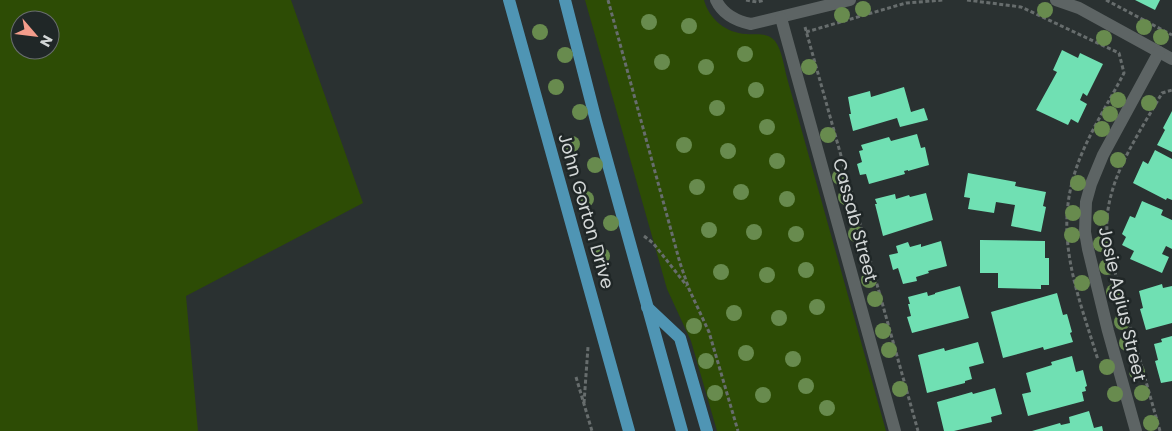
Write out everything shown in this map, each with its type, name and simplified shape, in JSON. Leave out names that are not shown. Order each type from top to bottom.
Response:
[{"type":"main road","name":"John Gorton Drive","points":[[509,0],[629,431]]},
{"type":"main road","name":"John Gorton Drive","points":[[565,0],[682,431]]},
{"type":"main road","points":[[647,307],[680,338],[707,431]]},
{"type":"street","points":[[716,0],[727,15],[751,24],[850,0]]},
{"type":"street","points":[[1056,0],[1079,8],[1172,59]]},
{"type":"street","name":"Cassab Street","points":[[781,18],[895,431]]},
{"type":"street","name":"Josie Agius Street","points":[[1136,431],[1108,331],[1088,249],[1085,232],[1086,202],[1102,155],[1159,52]]},
{"type":"path","points":[[608,0],[680,263],[689,289],[709,332],[738,431]]},
{"type":"path","points":[[746,0],[757,2],[765,0]]},
{"type":"path","points":[[918,431],[806,32],[906,3],[943,0]]},
{"type":"path","points":[[1106,0],[1172,34]]},
{"type":"path","points":[[1160,431],[1112,258],[1107,236],[1107,219],[1116,178],[1128,154],[1162,93],[1172,90]]},
{"type":"path","points":[[622,215],[653,243],[689,289]]},
{"type":"path","points":[[576,377],[592,431]]},
{"type":"green space","points":[[0,0],[291,0],[363,203],[186,296],[198,431],[0,431]]},
{"type":"green space","points":[[585,0],[704,0],[714,19],[725,28],[739,33],[765,35],[775,41],[781,54],[886,431],[717,431],[691,341],[667,289]]},
{"type":"building","points":[[1135,0],[1160,0],[1155,10]]},
{"type":"building","points":[[1062,50],[1078,58],[1080,53],[1103,64],[1087,96],[1083,93],[1080,100],[1087,104],[1078,123],[1071,119],[1068,125],[1036,110],[1057,72],[1053,70]]},
{"type":"building","points":[[904,87],[911,112],[924,108],[928,120],[900,127],[897,118],[853,131],[848,97],[870,91],[871,97]]},
{"type":"building","points":[[1172,111],[1172,152],[1157,145]]},
{"type":"building","points":[[917,134],[921,148],[925,147],[929,165],[904,171],[905,174],[869,184],[866,174],[860,175],[857,164],[862,162],[859,151],[863,150],[861,145],[889,137],[891,141]]},
{"type":"building","points":[[1155,150],[1172,159],[1172,200],[1167,198],[1166,200],[1133,183],[1143,161],[1148,164]]},
{"type":"building","points":[[968,173],[1016,182],[1015,186],[1046,192],[1043,206],[1046,207],[1041,232],[1011,226],[1015,205],[996,202],[994,213],[968,209],[970,198],[964,197]]},
{"type":"building","points":[[926,193],[933,220],[883,236],[875,199],[895,194],[896,199]]},
{"type":"building","points":[[1142,201],[1163,210],[1161,215],[1172,220],[1172,249],[1166,246],[1162,254],[1169,257],[1162,273],[1130,259],[1134,251],[1122,245],[1126,237],[1122,234],[1130,216],[1135,218]]},
{"type":"building","points":[[980,240],[1045,241],[1045,258],[1049,258],[1049,285],[1041,285],[1041,289],[998,288],[998,273],[980,273]]},
{"type":"building","points":[[941,241],[947,266],[928,271],[929,273],[916,277],[917,281],[903,284],[898,268],[893,270],[889,255],[898,253],[896,246],[908,242],[910,247],[921,244],[921,247]]},
{"type":"building","points":[[1162,284],[1163,288],[1172,286],[1172,323],[1146,330],[1140,309],[1143,308],[1139,291]]},
{"type":"building","points":[[960,286],[969,318],[912,333],[907,317],[911,316],[908,297],[927,292],[928,296]]},
{"type":"building","points":[[1057,293],[1063,315],[1067,314],[1073,342],[1044,350],[1043,347],[1003,358],[991,312]]},
{"type":"building","points":[[1172,336],[1172,381],[1161,383],[1155,361],[1158,360],[1154,344],[1162,342],[1161,339]]},
{"type":"building","points":[[978,342],[984,363],[969,367],[972,379],[965,381],[965,383],[927,393],[918,355],[944,348],[945,351]]},
{"type":"building","points":[[1072,356],[1076,372],[1083,370],[1087,386],[1085,387],[1086,391],[1082,392],[1084,401],[1028,416],[1022,394],[1031,392],[1026,373],[1052,365],[1051,362]]},
{"type":"building","points":[[995,388],[1002,414],[991,417],[992,422],[954,431],[944,431],[937,402],[972,392],[973,394]]},
{"type":"building","points":[[1089,411],[1094,428],[1102,426],[1103,431],[1032,431],[1060,423],[1061,425],[1070,423],[1069,417]]}]
